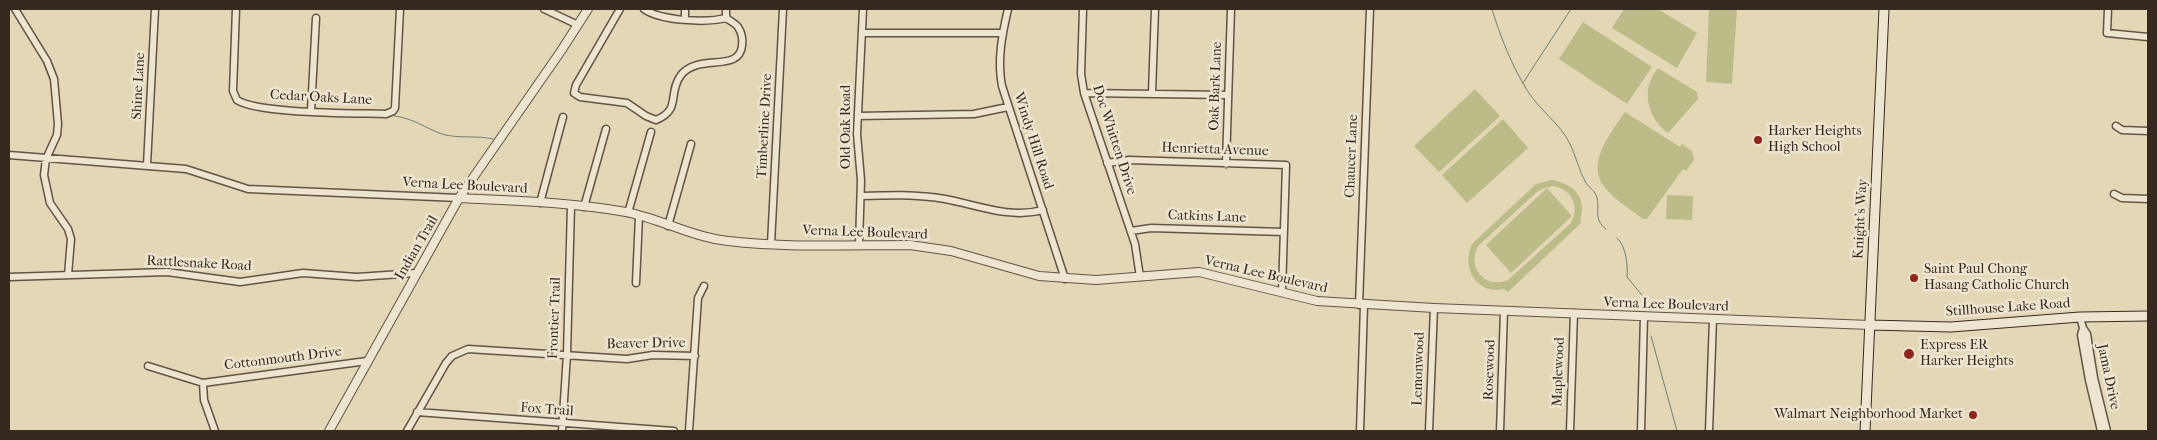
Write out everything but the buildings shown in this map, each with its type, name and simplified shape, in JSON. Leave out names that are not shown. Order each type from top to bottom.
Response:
[{"type":"main road","name":"Knight's Way","points":[[1865,431],[1884,9]]},
{"type":"main road","name":"Stillhouse Lake Road","points":[[1870,325],[1951,327],[2080,317],[2148,316]]},
{"type":"street","points":[[15,9],[47,61],[54,79],[58,124],[56,135],[46,159],[44,175],[46,190],[54,210],[68,229],[71,239],[68,275]]},
{"type":"street","name":"Shine Lane","points":[[147,165],[155,9]]},
{"type":"street","name":"Cedar Oaks Lane","points":[[236,9],[233,73],[234,97],[241,103],[255,107],[386,114],[393,111],[396,101],[400,9]]},
{"type":"street","points":[[544,9],[578,25]]},
{"type":"street","name":"Indian Trail","points":[[329,431],[416,273],[460,198],[588,9]]},
{"type":"street","points":[[620,9],[576,85],[574,93],[580,97],[627,103],[656,120],[667,115],[671,108],[676,84],[681,75],[689,68],[702,62],[723,63],[733,60],[742,51],[743,38],[741,31],[736,25],[726,18],[713,21],[684,19],[659,16],[644,9]]},
{"type":"street","points":[[684,19],[685,9]]},
{"type":"street","points":[[726,9],[726,18]]},
{"type":"street","name":"Timberline Drive","points":[[771,244],[783,9]]},
{"type":"street","name":"Old Oak Road","points":[[859,245],[861,196],[858,116],[863,9]]},
{"type":"street","name":"Windy Hill Road","points":[[1008,9],[1002,33],[1000,72],[1008,107],[1066,279]]},
{"type":"street","name":"Doc Whitten Drive","points":[[1083,9],[1081,74],[1084,93],[1138,254],[1140,277]]},
{"type":"street","points":[[1152,93],[1155,9]]},
{"type":"street","name":"Oak Bark Lane","points":[[1226,164],[1231,9]]},
{"type":"street","name":"Chaucer Lane","points":[[1360,431],[1370,9]]},
{"type":"street","points":[[2108,9],[2107,33],[2148,37]]},
{"type":"street","points":[[311,111],[316,18]]},
{"type":"street","points":[[862,33],[1002,33]]},
{"type":"street","points":[[1084,93],[1228,96]]},
{"type":"street","points":[[858,116],[974,114],[1008,107]]},
{"type":"street","points":[[540,203],[563,117]]},
{"type":"street","points":[[2116,126],[2122,130],[2148,131]]},
{"type":"street","points":[[584,207],[606,129]]},
{"type":"street","points":[[628,212],[651,132]]},
{"type":"street","points":[[668,226],[691,144]]},
{"type":"street","name":"Verna Lee Boulevard","points":[[9,155],[186,169],[248,188],[540,203],[628,212],[705,237],[771,244],[932,248],[951,251],[1039,276],[1066,279],[1096,280],[1199,272],[1317,302],[1870,325]]},
{"type":"street","name":"Henrietta Avenue","points":[[1107,162],[1129,160],[1286,165],[1282,292]]},
{"type":"street","points":[[2114,194],[2122,198],[2148,199]]},
{"type":"street","points":[[861,196],[915,195],[1017,214],[1043,210]]},
{"type":"street","name":"Frontier Trail","points":[[562,431],[567,354],[571,206]]},
{"type":"street","points":[[636,283],[639,216]]},
{"type":"street","name":"Catkins Lane","points":[[1130,231],[1151,228],[1284,232]]},
{"type":"street","name":"Rattlesnake Road","points":[[9,277],[167,272],[240,282],[303,273],[357,277],[416,273]]},
{"type":"street","points":[[689,431],[698,298],[704,286]]},
{"type":"street","name":"Lemonwood","points":[[1429,431],[1434,308]]},
{"type":"street","name":"Rosewood","points":[[1500,431],[1504,311]]},
{"type":"street","name":"Maplewood","points":[[1570,431],[1574,313]]},
{"type":"street","points":[[1641,431],[1644,316]]},
{"type":"street","name":"Jama Drive","points":[[2080,317],[2087,334],[2094,378],[2107,431]]},
{"type":"street","points":[[1709,431],[1713,319]]},
{"type":"street","name":"Jama Drive","points":[[2083,328],[2081,335],[2088,380],[2101,431]]},
{"type":"street","name":"Beaver Drive","points":[[407,431],[446,363],[460,351],[468,349],[627,359],[653,355],[695,356]]},
{"type":"street","name":"Cottonmouth Drive","points":[[203,382],[367,361]]},
{"type":"street","points":[[148,366],[203,382],[204,400],[215,431]]},
{"type":"street","name":"Fox Trail","points":[[417,412],[674,431]]},
{"type":"green space","points":[[1624,9],[1658,9],[1697,33],[1677,68],[1612,28]]},
{"type":"green space","points":[[1709,9],[1737,9],[1732,84],[1706,82]]},
{"type":"green space","points":[[1583,22],[1652,67],[1627,104],[1559,59]]},
{"type":"green space","points":[[1658,68],[1697,92],[1698,99],[1668,133],[1655,119],[1648,103],[1649,85],[1652,76]]},
{"type":"green space","points":[[1475,89],[1500,116],[1439,172],[1414,146]]},
{"type":"green space","points":[[1625,112],[1680,147],[1682,144],[1692,151],[1694,160],[1686,171],[1683,169],[1647,219],[1643,219],[1619,201],[1606,189],[1600,179],[1598,169],[1602,149]]},
{"type":"green space","points":[[1503,119],[1528,148],[1467,203],[1442,175]]},
{"type":"green space","points":[[1552,180],[1564,183],[1574,190],[1582,204],[1581,223],[1508,292],[1504,289],[1494,290],[1486,288],[1473,277],[1470,270],[1468,262],[1472,244],[1536,184]],"holes":[[[1553,186],[1560,188],[1570,195],[1573,200],[1575,212],[1570,224],[1508,280],[1492,282],[1485,279],[1476,268],[1474,261],[1479,245],[1537,192]]]},
{"type":"green space","points":[[1547,188],[1572,216],[1511,273],[1486,245]]},
{"type":"green space","points":[[1667,195],[1693,196],[1692,220],[1666,219]]},
{"type":"waterway","points":[[1492,9],[1516,71],[1537,104],[1566,136],[1586,183],[1596,195],[1598,218],[1606,229]]},
{"type":"waterway","points":[[1523,83],[1571,9]]},
{"type":"waterway","points":[[394,116],[407,119],[442,134],[493,139]]},
{"type":"waterway","points":[[1617,238],[1626,256],[1627,277],[1646,300],[1645,308]]},
{"type":"waterway","points":[[1651,336],[1677,431]]},
{"type":"place","name":"Harker Heights High School","points":[[1758,140]]},
{"type":"place","name":"Saint Paul Chong Hasang Catholic Church","points":[[1914,278]]},
{"type":"place","name":"Express ER Harker Heights","points":[[1909,354]]},
{"type":"place","name":"Walmart Neighborhood Market","points":[[1973,415]]}]
